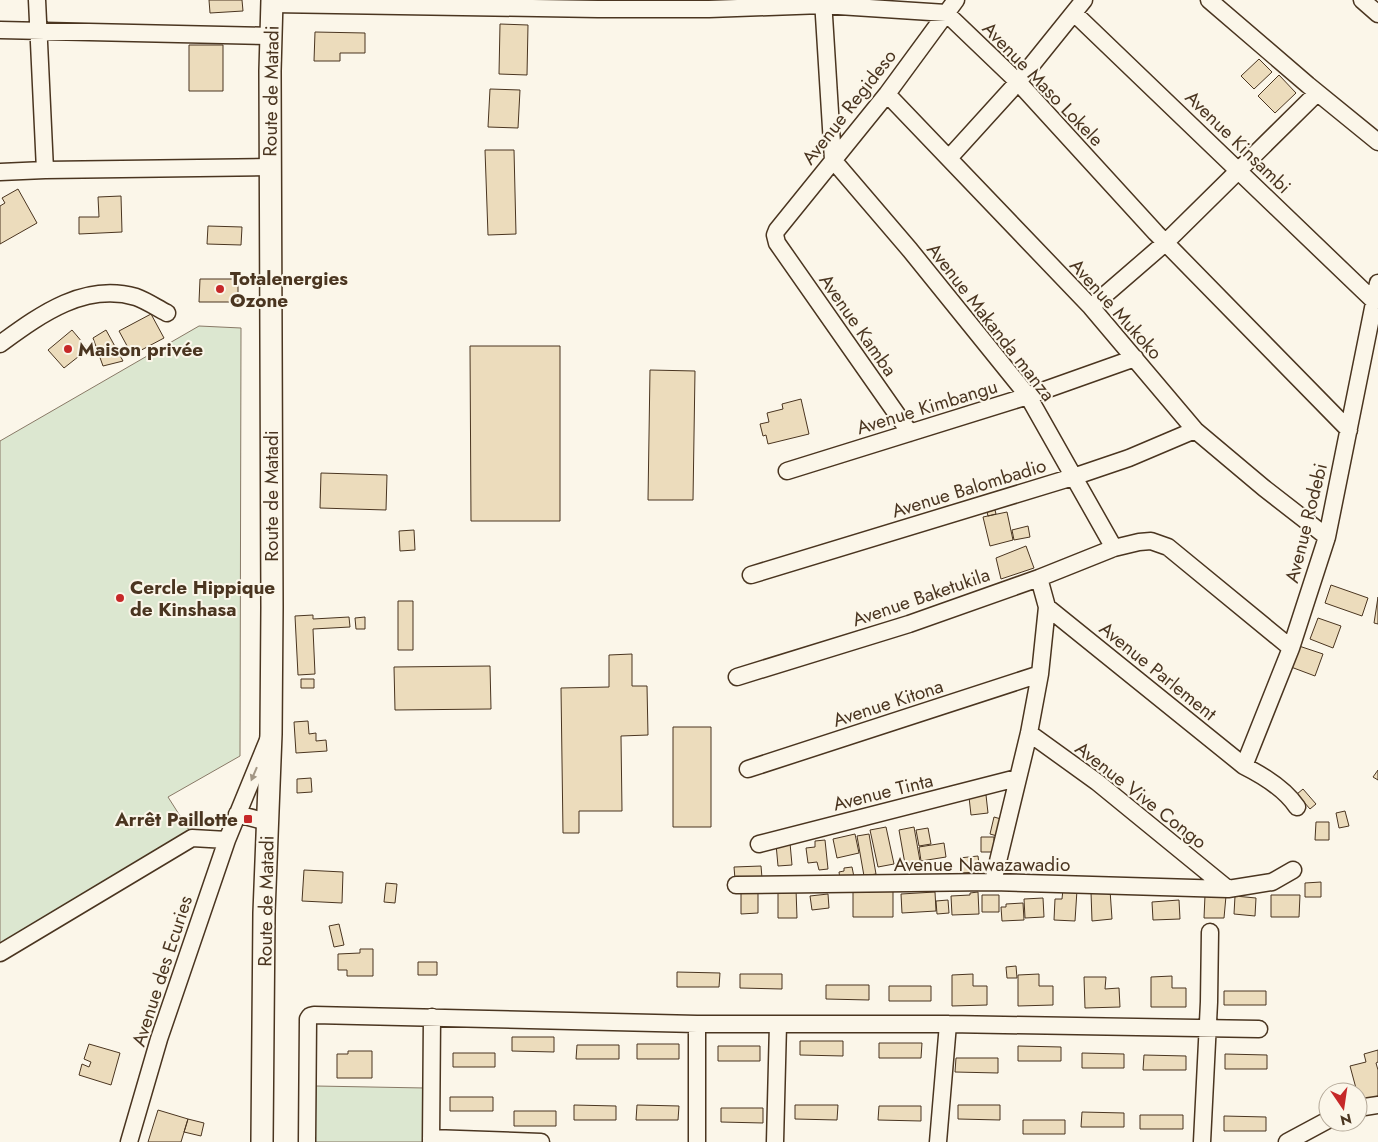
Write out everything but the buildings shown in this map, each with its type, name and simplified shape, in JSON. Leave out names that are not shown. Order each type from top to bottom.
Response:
[{"type":"main road","name":"Route de Matadi","points":[[262,1142],[264,913],[268,822],[272,607],[270,167],[272,2]]},
{"type":"street","points":[[37,0],[45,170]]},
{"type":"street","name":"Avenue Regideso","points":[[776,239],[778,230],[887,94],[956,0]]},
{"type":"street","points":[[948,158],[1018,82],[1084,0]]},
{"type":"street","points":[[1209,0],[1317,93],[1378,142]]},
{"type":"street","points":[[1362,0],[1378,14]]},
{"type":"street","points":[[272,2],[598,5],[823,2],[914,5],[946,13]]},
{"type":"street","points":[[823,2],[833,160]]},
{"type":"street","name":"Avenue Maso Lokele","points":[[946,13],[1018,82],[1165,243],[1349,430]]},
{"type":"street","name":"Avenue Kinsambi","points":[[1074,13],[1374,301]]},
{"type":"street","points":[[0,30],[271,36]]},
{"type":"street","points":[[1091,307],[1165,243],[1317,93]]},
{"type":"street","name":"Avenue Mukoko","points":[[887,94],[1091,307],[1195,430],[1264,488],[1327,537]]},
{"type":"street","name":"Avenue Makanda manza","points":[[833,160],[910,250],[1028,396],[1114,548]]},
{"type":"street","points":[[0,172],[270,167]]},
{"type":"street","name":"Avenue Kamba","points":[[776,239],[910,433]]},
{"type":"street","name":"Avenue Rodebi","points":[[1244,766],[1291,648],[1327,537],[1378,283]]},
{"type":"street","points":[[0,344],[27,324],[78,297],[106,293],[136,298],[167,312]]},
{"type":"street","name":"Avenue Kimbangu","points":[[787,471],[1028,396],[1135,358]]},
{"type":"street","name":"Avenue Balombadio","points":[[751,575],[1073,477],[1129,458],[1195,430]]},
{"type":"street","name":"Avenue Baketukila","points":[[737,677],[909,624],[1039,578],[1114,548],[1145,541],[1151,541],[1168,547],[1291,648]]},
{"type":"street","points":[[993,882],[1029,733],[1040,674],[1047,607],[1039,578]]},
{"type":"street","name":"Avenue Parlement","points":[[1047,607],[1244,766],[1290,796],[1298,807]]},
{"type":"street","name":"Avenue Kitona","points":[[748,769],[1040,674]]},
{"type":"street","name":"Avenue Vive Congo","points":[[1029,733],[1096,782],[1228,889]]},
{"type":"street","name":"Avenue des Ecuries","points":[[129,1142],[159,1039],[226,840],[270,734]]},
{"type":"street","name":"Avenue Tinta","points":[[759,844],[1017,778]]},
{"type":"street","points":[[238,814],[268,822]]},
{"type":"street","points":[[0,953],[192,838],[226,840]]},
{"type":"street","name":"Avenue Nawazawadio","points":[[736,884],[993,882],[1228,889],[1272,882],[1293,870]]},
{"type":"street","points":[[1202,1142],[1209,1002],[1210,932]]},
{"type":"street","points":[[307,1142],[308,1019],[314,1015],[697,1024],[948,1024],[1259,1029]]},
{"type":"street","points":[[432,1017],[431,1140],[541,1142]]},
{"type":"street","points":[[697,1024],[697,1142]]},
{"type":"street","points":[[774,1142],[778,1024]]},
{"type":"street","points":[[938,1142],[948,1024]]},
{"type":"street","points":[[1287,1142],[1318,1125]]},
{"type":"green space","name":"Cercle Hippique de Kinshasa","points":[[199,326],[241,328],[240,756],[168,797],[189,830],[0,944],[0,441]]},
{"type":"green space","points":[[316,1086],[425,1088],[424,1142],[315,1142]]},
{"type":"place","name":"Totalenergies Ozone","points":[[220,289]]},
{"type":"place","name":"Maison privée","points":[[68,349]]},
{"type":"place","name":"Cercle Hippique de Kinshasa","points":[[120,598]]},
{"type":"place","name":"Arrêt Paillotte","points":[[248,819]]}]
